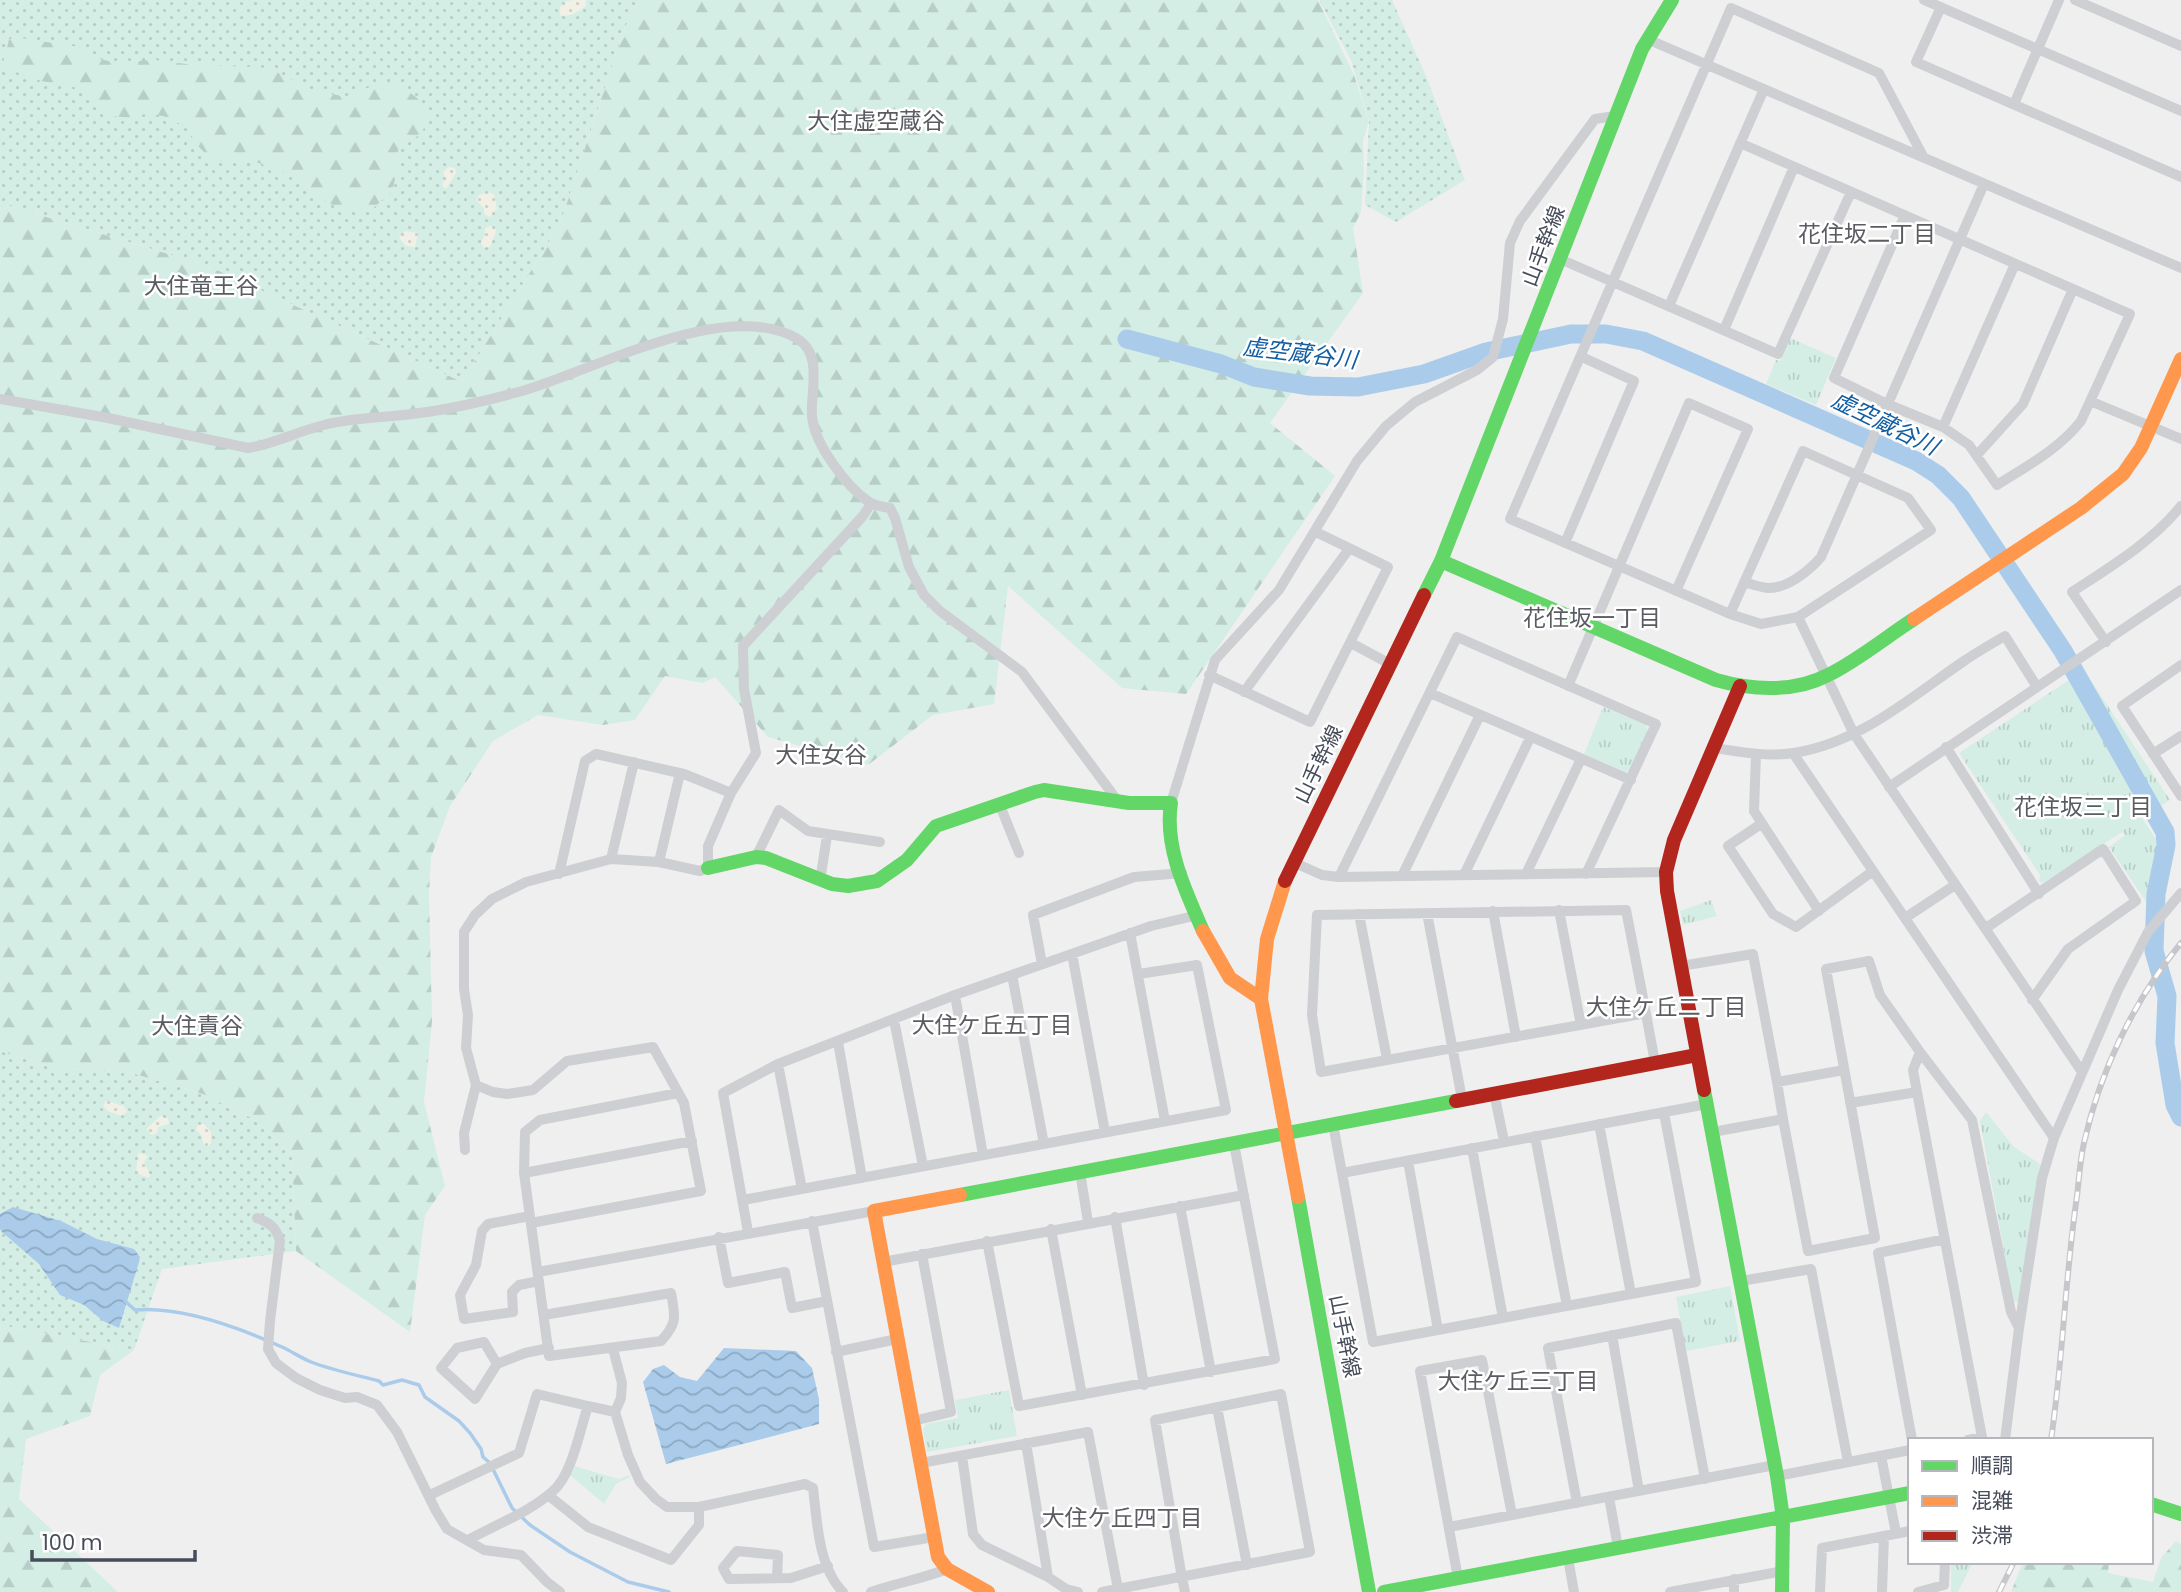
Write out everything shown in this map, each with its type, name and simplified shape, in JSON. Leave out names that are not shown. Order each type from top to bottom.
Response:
[{"type":"street","name":"山手幹線","points":[[1368,1592],[1334,1390],[1261,999],[1267,939],[1278,898],[1293,862],[1441,561],[1615,116],[1647,39],[1672,0]]},
{"type":"street","points":[[1924,0],[2181,111]]},
{"type":"street","points":[[2014,104],[2059,0]]},
{"type":"street","points":[[2075,0],[2181,46]]},
{"type":"street","points":[[1941,7],[1916,62],[2181,177]]},
{"type":"street","points":[[1730,614],[1803,451],[1859,472],[1908,498],[1931,530],[1798,617],[1761,624],[1730,614],[1510,519],[1731,8],[1879,73],[1924,158]]},
{"type":"street","points":[[1647,39],[2181,268]]},
{"type":"street","points":[[1669,306],[1764,89]]},
{"type":"street","points":[[1261,999],[1229,977],[1211,949],[1182,873],[1170,832],[1171,803],[1215,660],[1279,590],[1356,461],[1386,426],[1415,402],[1477,370],[1493,358],[1499,339],[1510,243],[1520,221],[1595,119],[1615,116]]},
{"type":"street","points":[[1740,143],[1905,215],[2015,264],[2130,314],[2081,421],[2051,450],[1997,485],[1969,444],[1943,427],[1886,407],[1834,378],[1905,215]]},
{"type":"street","points":[[1724,330],[1794,167]]},
{"type":"street","points":[[1744,582],[1768,588],[1788,583],[1810,569],[1821,557],[1984,184]]},
{"type":"street","points":[[1560,259],[1778,354],[1851,192]]},
{"type":"street","points":[[1943,427],[2015,264]]},
{"type":"street","points":[[1977,454],[2023,404],[2073,289]]},
{"type":"street","points":[[0,400],[108,418],[248,448],[266,446],[324,425],[422,413],[521,391],[678,335],[748,326],[785,332],[800,340],[809,354],[815,375],[811,416],[816,438],[848,482],[871,504],[890,508],[909,567],[924,595],[940,611],[1022,672],[1117,800]]},
{"type":"street","points":[[1565,543],[1634,382],[1582,357]]},
{"type":"street","points":[[1441,561],[1716,680],[1740,686],[1787,688],[1827,676],[2081,508],[2123,474],[2141,448],[2181,359]]},
{"type":"street","points":[[2090,401],[2181,439]]},
{"type":"street","points":[[1568,686],[1689,403],[1748,429],[1676,591]]},
{"type":"street","points":[[708,868],[708,846],[731,793],[756,753],[744,689],[743,646],[871,504]]},
{"type":"street","points":[[2106,642],[2072,592],[2123,558],[2168,522],[2181,508]]},
{"type":"street","points":[[1209,675],[1310,722],[1388,567],[1316,532]]},
{"type":"street","points":[[1244,692],[1349,549]]},
{"type":"street","points":[[1889,787],[2181,590]]},
{"type":"street","points":[[1798,617],[1854,734],[2082,1072]]},
{"type":"street","points":[[1714,748],[1756,754],[1793,753],[1820,747],[1854,734],[1909,701],[1964,661],[2005,636],[2037,687]]},
{"type":"street","points":[[1339,877],[1457,638],[1656,724],[1586,874]]},
{"type":"street","points":[[1351,643],[1390,664]]},
{"type":"street","points":[[2181,665],[2122,706],[2181,796]]},
{"type":"street","points":[[1740,686],[1674,840],[1666,872],[1667,891],[1697,1055],[1776,1471],[1783,1518],[1782,1592]]},
{"type":"street","points":[[1430,693],[1632,780]]},
{"type":"street","points":[[1402,876],[1480,715]]},
{"type":"street","points":[[2153,754],[2181,736]]},
{"type":"street","points":[[1464,875],[1530,738]]},
{"type":"street","points":[[1946,747],[2039,894]]},
{"type":"street","points":[[1793,753],[2054,1138]]},
{"type":"street","points":[[559,874],[585,761],[596,754],[680,773],[731,793]]},
{"type":"street","points":[[1756,754],[1754,811],[1819,911]]},
{"type":"street","points":[[1526,874],[1581,759]]},
{"type":"street","points":[[611,859],[634,762]]},
{"type":"street","points":[[659,862],[680,773]]},
{"type":"street","points":[[465,1150],[464,1133],[476,1085],[466,1048],[468,1016],[464,989],[464,932],[475,915],[492,899],[526,882],[611,859],[659,862],[701,871],[756,857],[766,858],[820,881],[848,886],[877,881],[890,874],[907,860],[936,825],[1044,790],[1129,803],[1171,803]]},
{"type":"street","points":[[999,803],[1018,853]]},
{"type":"street","points":[[756,857],[779,810],[808,831],[880,842]]},
{"type":"street","points":[[1761,824],[1728,846],[1773,914],[1796,927],[1873,871]]},
{"type":"street","points":[[820,881],[827,836]]},
{"type":"street","points":[[1986,928],[2102,849],[2136,901],[2068,949],[2032,1000]]},
{"type":"street","points":[[1293,862],[1322,875],[1339,877],[1666,872]]},
{"type":"street","points":[[1042,964],[1033,915],[1134,877],[1182,873]]},
{"type":"street","points":[[1905,918],[1955,884]]},
{"type":"street","points":[[2006,1438],[2019,1328],[2042,1178],[2054,1138],[2118,990],[2148,932],[2181,893]]},
{"type":"street","points":[[1559,910],[1581,1025]]},
{"type":"street","points":[[1646,1013],[1321,1072],[1312,1015],[1317,915],[1626,910],[1646,1013],[1655,1063]]},
{"type":"street","points":[[1493,911],[1516,1037]]},
{"type":"street","points":[[1427,913],[1462,1099]]},
{"type":"street","points":[[1359,914],[1387,1059]]},
{"type":"street","points":[[748,1232],[723,1093],[778,1064],[955,995],[1150,926],[1198,915]]},
{"type":"street","points":[[1130,933],[1165,1121]]},
{"type":"street","points":[[1072,954],[1105,1132]]},
{"type":"street","points":[[1681,966],[1753,954],[1808,1251],[1875,1238],[1826,969],[1869,961],[1880,995],[1972,1120],[2011,1312],[2019,1328]]},
{"type":"street","points":[[743,1200],[1226,1110],[1197,965],[1139,974]]},
{"type":"street","points":[[1012,975],[1044,1144]]},
{"type":"street","points":[[955,995],[983,1155]]},
{"type":"street","points":[[894,1020],[923,1166]]},
{"type":"street","points":[[838,1042],[862,1178]]},
{"type":"street","points":[[476,1085],[507,1094],[533,1090],[567,1061],[653,1047],[684,1103],[701,1191],[488,1224],[482,1231],[477,1265],[460,1295],[464,1318],[513,1312],[512,1292],[519,1285],[539,1276],[719,1237],[1080,1172],[1697,1055]]},
{"type":"street","points":[[1920,1052],[1913,1070],[1982,1437],[1977,1438]]},
{"type":"street","points":[[778,1064],[803,1189]]},
{"type":"street","points":[[1777,1082],[1844,1070]]},
{"type":"street","points":[[1850,1103],[1917,1092]]},
{"type":"street","points":[[544,1315],[671,1293],[676,1319],[670,1331],[661,1341],[550,1356],[548,1348],[524,1172],[525,1132],[540,1120],[678,1093]]},
{"type":"street","points":[[1494,1093],[1504,1141]]},
{"type":"street","points":[[1342,1173],[1707,1104]]},
{"type":"street","points":[[1333,1124],[1374,1342],[1696,1282],[1664,1113]]},
{"type":"street","points":[[1713,1132],[1783,1119]]},
{"type":"street","points":[[1599,1124],[1631,1294]]},
{"type":"street","points":[[1535,1136],[1567,1306]]},
{"type":"street","points":[[524,1172],[692,1141]]},
{"type":"street","points":[[987,1241],[1019,1406],[1275,1359],[1234,1143]]},
{"type":"street","points":[[1472,1148],[1503,1318]]},
{"type":"street","points":[[1408,1161],[1438,1330]]},
{"type":"street","points":[[1080,1172],[1088,1222]]},
{"type":"street","points":[[883,1262],[1244,1195]]},
{"type":"street","points":[[1180,1206],[1211,1372]]},
{"type":"street","points":[[874,1210],[938,1557],[947,1569],[988,1592]]},
{"type":"street","points":[[1115,1217],[1144,1385]]},
{"type":"street","points":[[257,1218],[271,1223],[278,1231],[280,1241],[268,1349],[276,1363],[296,1378],[320,1390],[345,1398],[357,1397],[377,1405],[397,1432],[447,1528],[484,1550],[521,1555],[560,1592]]},
{"type":"street","points":[[812,1221],[874,1547],[934,1536]]},
{"type":"street","points":[[1051,1229],[1082,1395]]},
{"type":"street","points":[[719,1237],[728,1283],[785,1272],[792,1308],[827,1301]]},
{"type":"street","points":[[1912,1438],[1878,1253],[1945,1240]]},
{"type":"street","points":[[913,1421],[951,1412],[922,1254]]},
{"type":"street","points":[[1741,1281],[1811,1269],[1848,1462]]},
{"type":"street","points":[[1577,1503],[1548,1348],[1676,1323],[1705,1479]]},
{"type":"street","points":[[1612,1335],[1639,1491]]},
{"type":"street","points":[[836,1352],[897,1339]]},
{"type":"street","points":[[496,1364],[484,1342],[457,1348],[441,1368],[475,1399],[496,1364],[548,1348]]},
{"type":"street","points":[[613,1349],[622,1384],[621,1398],[615,1412],[628,1455],[640,1482],[656,1499],[667,1507],[699,1507],[805,1484],[813,1488],[815,1525],[835,1584],[843,1592]]},
{"type":"street","points":[[1458,1578],[1420,1371],[1482,1360],[1512,1515]]},
{"type":"street","points":[[430,1495],[519,1453],[537,1394],[615,1412]]},
{"type":"street","points":[[1102,1592],[1182,1578],[1310,1552],[1281,1394],[1155,1420],[1182,1578],[1185,1592]]},
{"type":"street","points":[[468,1540],[525,1510],[555,1490],[565,1474],[588,1406]]},
{"type":"street","points":[[1217,1407],[1247,1565]]},
{"type":"street","points":[[921,1463],[1088,1432],[1118,1589]]},
{"type":"street","points":[[1026,1443],[1048,1577]]},
{"type":"street","points":[[1449,1527],[1705,1479],[1848,1462],[1908,1450]]},
{"type":"street","points":[[962,1456],[973,1534],[982,1545],[1048,1577],[1066,1589],[1078,1592]]},
{"type":"street","points":[[1881,1456],[1896,1533]]},
{"type":"street","points":[[1384,1592],[1417,1589],[1458,1578],[1908,1493]]},
{"type":"street","points":[[548,1495],[589,1527],[671,1560],[699,1525],[699,1507]]},
{"type":"street","points":[[1609,1497],[1618,1548]]},
{"type":"street","points":[[2153,1505],[2181,1514]]},
{"type":"street","points":[[1820,1592],[1822,1548],[1908,1531]]},
{"type":"street","points":[[1882,1592],[1884,1536]]},
{"type":"street","points":[[777,1578],[778,1555],[737,1551],[723,1568],[729,1579],[791,1578],[828,1566]]},
{"type":"street","points":[[1568,1558],[1574,1592]]},
{"type":"street","points":[[1919,1592],[1944,1585],[1945,1564]]},
{"type":"street","points":[[871,1592],[900,1581],[933,1575],[947,1569]]},
{"type":"street","points":[[1670,1592],[1783,1571]]},
{"type":"street","points":[[1734,1579],[1734,1592]]},
{"type":"green space","points":[[0,0],[641,0],[625,27],[560,224],[462,382],[208,266],[0,203]]},
{"type":"green space","points":[[641,0],[1318,0],[1354,75],[1369,121],[1363,141],[1361,212],[1353,228],[1363,293],[1270,423],[1335,476],[1186,694],[1122,688],[1008,586],[994,704],[933,715],[868,765],[768,737],[715,677],[703,683],[665,676],[635,720],[603,725],[538,715],[493,741],[450,806],[431,857],[429,894],[432,1021],[424,1102],[445,1186],[425,1215],[410,1332],[296,1251],[292,1155],[254,1119],[203,1094],[125,1071],[57,1069],[0,1051],[0,203],[208,266],[462,382],[560,224],[625,27]]},
{"type":"green space","points":[[1319,0],[1392,0],[1426,76],[1465,180],[1396,222],[1365,205],[1369,121],[1351,60]]},
{"type":"green space","points":[[13,37],[80,47],[95,58],[113,62],[156,60],[269,68],[309,89],[346,97],[382,82],[398,83],[418,99],[426,114],[423,132],[398,150],[398,168],[392,191],[369,212],[340,209],[315,195],[297,178],[256,162],[212,160],[194,142],[189,129],[167,117],[148,113],[131,118],[112,116],[91,102],[83,90],[20,74],[3,63],[9,40]]},
{"type":"green space","points":[[1790,338],[1836,358],[1816,405],[1766,384],[1776,360],[1780,361]]},
{"type":"green space","points":[[2084,670],[2170,800],[2142,818],[2160,845],[2147,903],[2109,847],[2125,835],[2122,832],[2043,883],[2039,882],[2040,875],[1959,753]]},
{"type":"green space","points":[[1603,707],[1646,725],[1648,731],[1630,771],[1626,772],[1584,754]]},
{"type":"green space","points":[[1711,900],[1717,916],[1683,925],[1680,911]]},
{"type":"green space","points":[[0,1051],[57,1069],[125,1071],[203,1094],[254,1119],[292,1155],[296,1251],[162,1269],[134,1350],[0,1325]]},
{"type":"green space","points":[[1986,1112],[2014,1147],[2040,1164],[2019,1301],[2016,1302],[2013,1300],[1980,1121]]},
{"type":"green space","points":[[1730,1286],[1740,1341],[1686,1351],[1676,1297]]},
{"type":"green space","points":[[0,1325],[134,1350],[100,1375],[90,1416],[26,1439],[19,1499],[118,1592],[0,1592]]},
{"type":"green space","points":[[1009,1390],[1017,1436],[927,1452],[923,1429],[926,1424],[958,1418],[955,1400]]},
{"type":"green space","points":[[574,1466],[619,1479],[629,1475],[630,1477],[616,1484],[604,1504],[570,1475]]},
{"type":"green space","points":[[2176,1541],[2181,1544],[2181,1592],[2011,1592],[2022,1564],[2109,1564],[2108,1573],[2153,1582],[2161,1558]]},
{"type":"green space","points":[[1951,1564],[1972,1564],[1958,1592],[1951,1592]]},
{"type":"sand","points":[[586,0],[586,6],[569,15],[560,15],[560,7],[566,1]]},
{"type":"sand","points":[[449,167],[455,168],[456,173],[446,189],[442,185],[445,178],[443,172]]},
{"type":"sand","points":[[487,192],[494,194],[497,209],[490,217],[484,214],[484,208],[476,200],[479,195]]},
{"type":"sand","points":[[491,226],[496,232],[490,247],[484,248],[481,243],[485,228]]},
{"type":"sand","points":[[405,231],[418,233],[415,247],[406,246],[399,238]]},
{"type":"sand","points":[[106,1101],[124,1106],[127,1112],[122,1116],[108,1111],[103,1106]]},
{"type":"sand","points":[[160,1116],[168,1118],[169,1124],[158,1127],[157,1133],[152,1135],[146,1129]]},
{"type":"sand","points":[[198,1124],[204,1124],[211,1132],[211,1143],[208,1147],[204,1145],[196,1130]]},
{"type":"sand","points":[[138,1153],[148,1155],[144,1163],[150,1174],[149,1178],[136,1173]]},
{"type":"water","points":[[13,1207],[61,1221],[97,1239],[134,1249],[140,1257],[119,1328],[103,1321],[84,1305],[60,1295],[39,1264],[2,1232],[0,1214]]},
{"type":"water","points":[[724,1348],[796,1351],[812,1368],[819,1399],[819,1424],[666,1464],[643,1382],[653,1369],[664,1365],[680,1377],[697,1381]]},
{"type":"waterway","name":"虚空蔵谷川","points":[[1127,339],[1221,364],[1254,377],[1310,386],[1358,387],[1424,374],[1486,352],[1571,334],[1606,334],[1643,341],[1916,461],[1938,475],[1961,498],[2063,651],[2165,832],[2166,845],[2156,894],[2154,951],[2167,996],[2165,1043],[2175,1105],[2181,1117]]},
{"type":"waterway","points":[[125,1301],[135,1310],[171,1311],[229,1326],[311,1362],[379,1381],[383,1385],[402,1380],[419,1385],[425,1397],[459,1421],[470,1433],[483,1457],[490,1463],[512,1508],[530,1525],[570,1552],[628,1582],[669,1592]]},
{"type":"railway","points":[[2051,1438],[2081,1163],[2091,1116],[2109,1063],[2134,1012],[2181,943]]},
{"type":"railway","points":[[1999,1592],[2013,1564]]},
{"type":"traffic: fast","points":[[1424,595],[1441,561],[1642,49],[1672,0]]},
{"type":"traffic: fast","points":[[1441,561],[1716,680],[1758,688],[1787,687],[1815,681],[1850,663],[1914,619]]},
{"type":"traffic: fast","points":[[708,868],[756,857],[766,858],[832,884],[848,886],[877,881],[907,860],[936,826],[1035,792],[1044,790],[1129,803],[1171,803],[1174,853],[1203,931]]},
{"type":"traffic: fast","points":[[1704,1090],[1777,1476],[1783,1518],[1782,1592]]},
{"type":"traffic: fast","points":[[960,1195],[1456,1101]]},
{"type":"traffic: fast","points":[[1298,1197],[1369,1592]]},
{"type":"traffic: fast","points":[[1384,1592],[1908,1493]]},
{"type":"traffic: fast","points":[[2153,1505],[2181,1514]]},
{"type":"traffic: slow","points":[[1914,619],[2081,508],[2123,474],[2141,448],[2181,359]]},
{"type":"traffic: slow","points":[[1285,881],[1267,939],[1261,999],[1298,1197]]},
{"type":"traffic: slow","points":[[1203,931],[1230,978],[1261,999]]},
{"type":"traffic: slow","points":[[960,1195],[874,1211],[938,1557],[947,1569],[988,1592]]},
{"type":"traffic: jam","points":[[1285,881],[1424,595]]},
{"type":"traffic: jam","points":[[1704,1090],[1667,891],[1666,872],[1674,840],[1740,686]]},
{"type":"traffic: jam","points":[[1456,1101],[1697,1055]]},
{"type":"district","name":"大住虚空蔵谷","points":[[876,121]]},
{"type":"district","name":"花住坂二丁目","points":[[1867,234]]},
{"type":"district","name":"大住竜王谷","points":[[201,286]]},
{"type":"district","name":"花住坂一丁目","points":[[1592,618]]},
{"type":"district","name":"大住女谷","points":[[821,755]]},
{"type":"district","name":"花住坂三丁目","points":[[2083,807]]},
{"type":"district","name":"大住ケ丘二丁目","points":[[1666,1007]]},
{"type":"district","name":"大住ケ丘五丁目","points":[[992,1025]]},
{"type":"district","name":"大住責谷","points":[[197,1026]]},
{"type":"district","name":"大住ケ丘三丁目","points":[[1518,1381]]},
{"type":"district","name":"大住ケ丘四丁目","points":[[1122,1518]]}]
